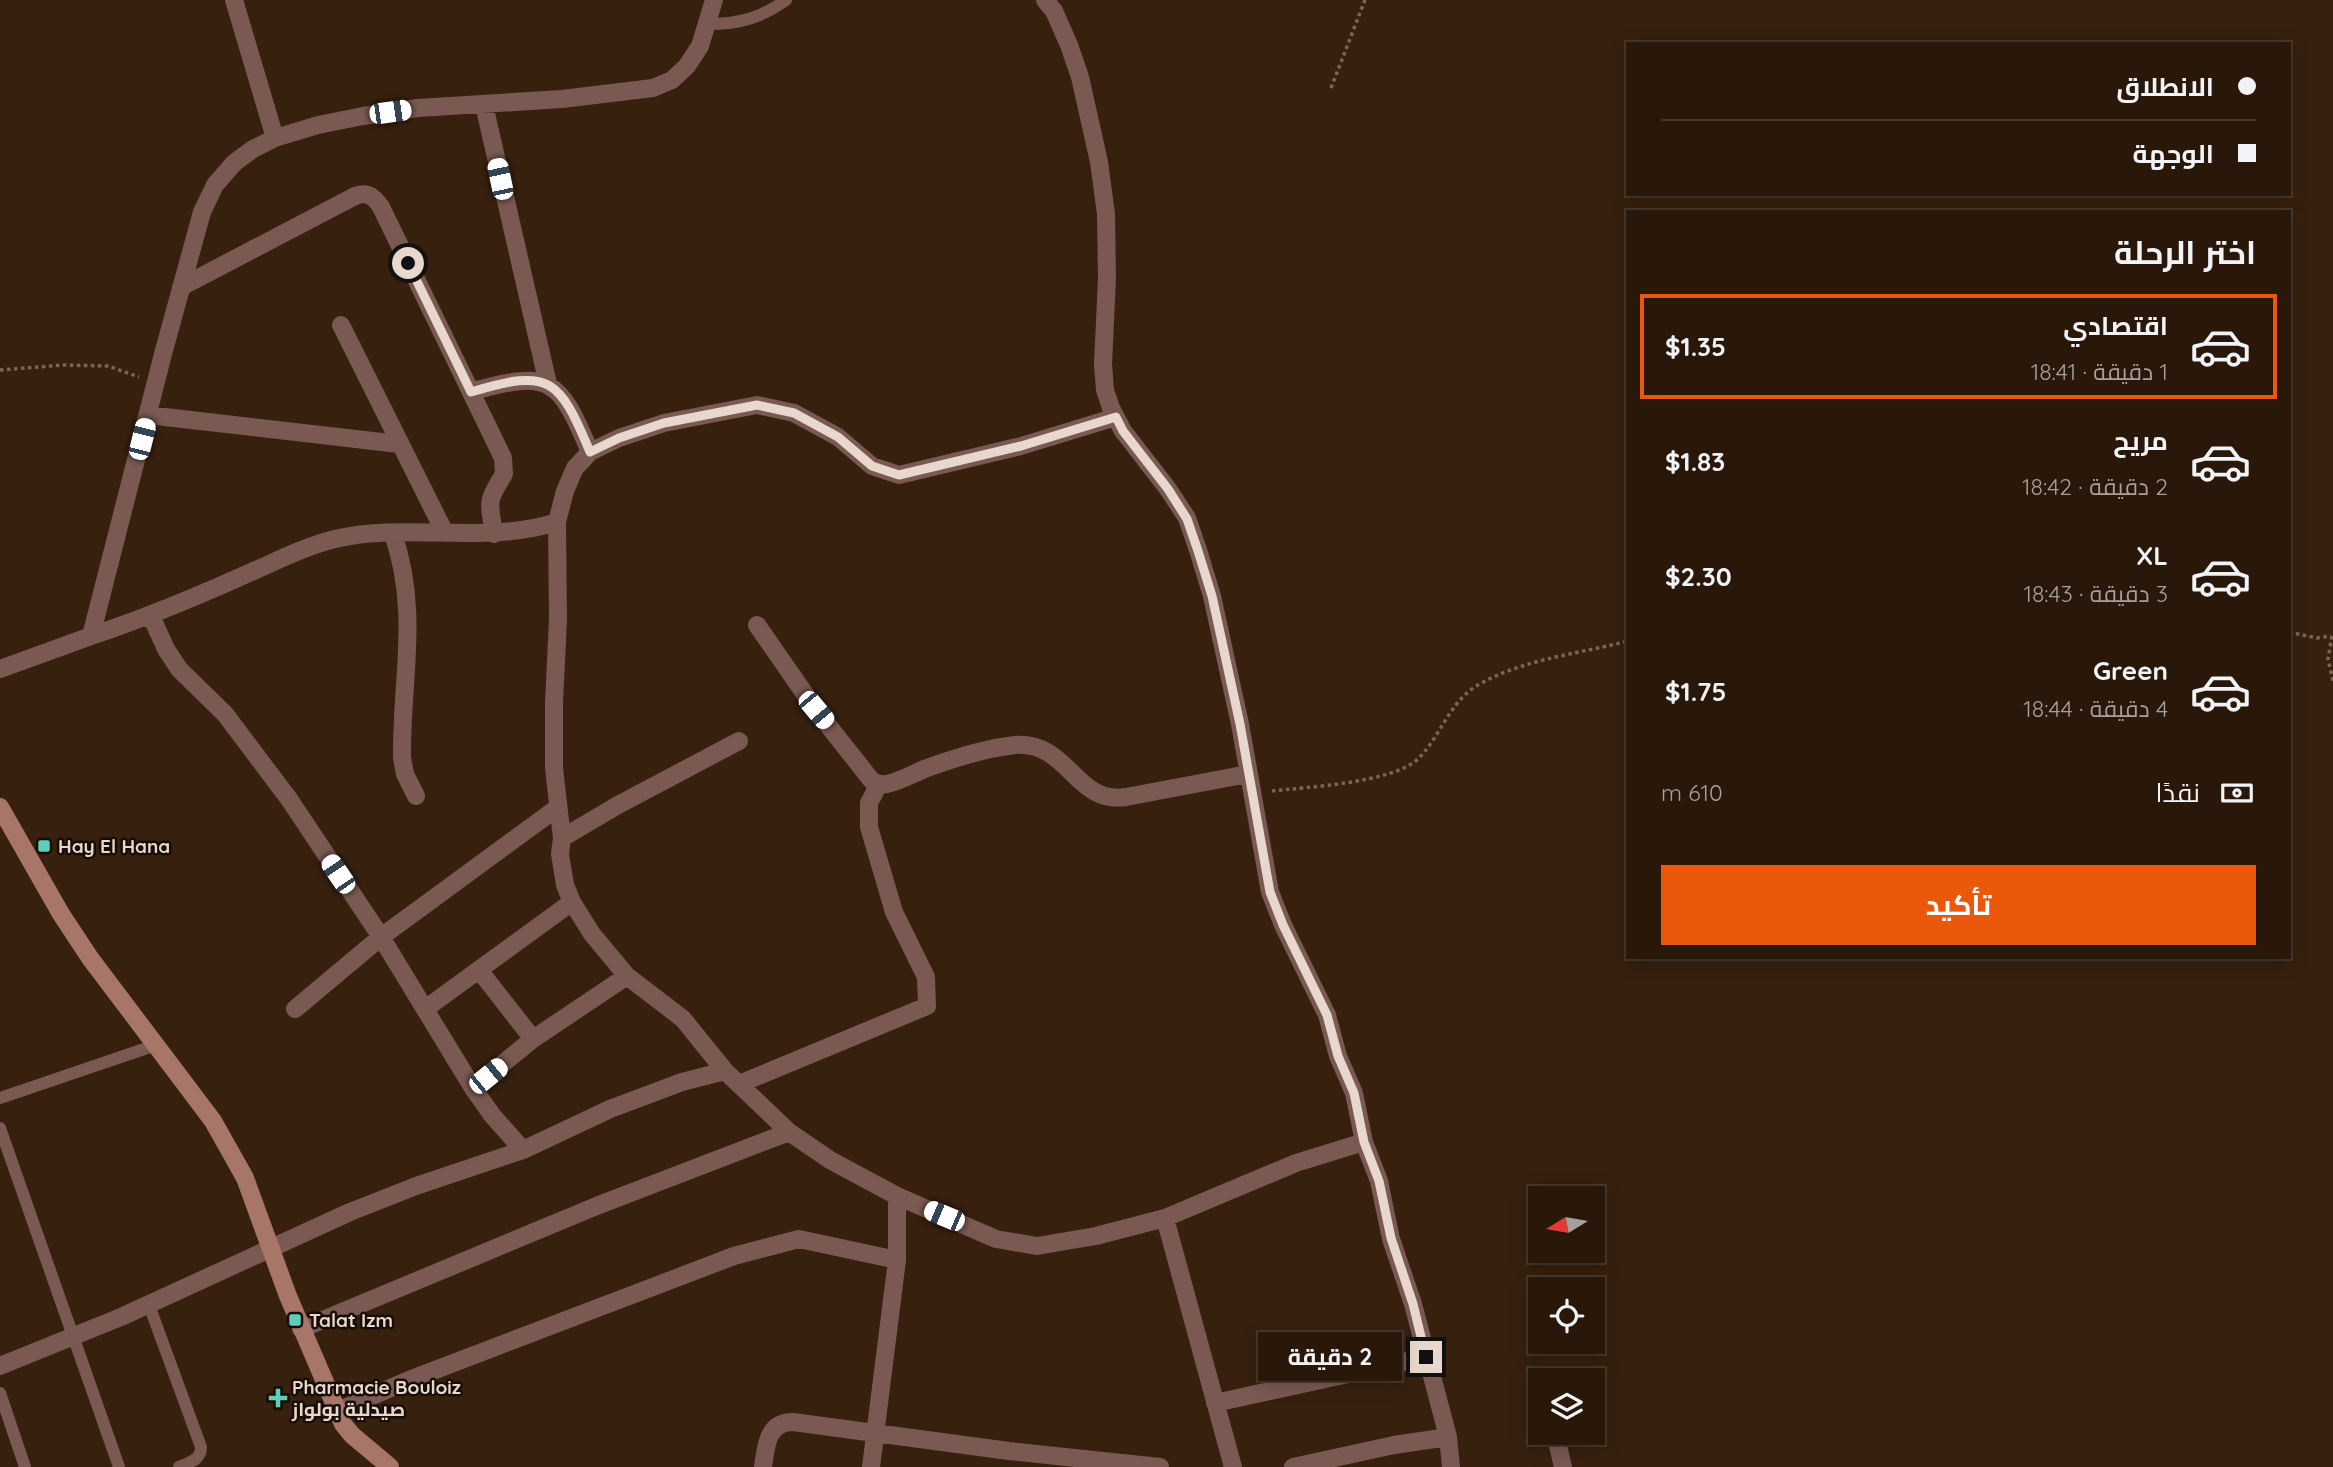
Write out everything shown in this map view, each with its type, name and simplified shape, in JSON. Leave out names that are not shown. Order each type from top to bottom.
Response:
[{"type":"street","points":[[234,0],[275,138]]},
{"type":"street","points":[[91,636],[202,212],[215,185],[234,163],[275,138],[318,125],[363,116],[418,108],[484,105],[653,88],[672,80],[687,66],[700,46],[709,24],[714,0]]},
{"type":"street","points":[[1045,0],[1054,11],[1080,77],[1099,162],[1106,214],[1103,364],[1105,390],[1123,431],[1168,489],[1187,519],[1212,596],[1240,724],[1270,892],[1327,1015],[1338,1056],[1354,1093],[1364,1142],[1379,1181],[1391,1238],[1413,1304],[1448,1437],[1451,1467]]},
{"type":"street","points":[[484,105],[548,384]]},
{"type":"street","points":[[181,287],[355,196],[367,193],[381,207],[505,466],[504,474],[492,491],[489,501],[494,534]]},
{"type":"street","points":[[341,325],[445,533]]},
{"type":"street","points":[[471,392],[524,380],[548,384],[562,397],[590,452]]},
{"type":"street","points":[[1116,417],[1021,446],[899,475],[872,466],[838,437],[794,413],[757,405],[664,423],[619,438],[590,452],[575,468],[565,491],[557,522],[558,619],[553,734],[562,838],[560,853],[565,885],[592,934],[627,976],[683,1018],[732,1078],[789,1132],[830,1160],[897,1196],[996,1239],[1037,1246],[1096,1236],[1165,1218],[1296,1163],[1364,1142]]},
{"type":"street","points":[[148,415],[399,444]]},
{"type":"street","points":[[0,669],[151,616],[335,539],[393,534],[494,534],[533,530],[557,522]]},
{"type":"street","points":[[393,534],[403,569],[408,637],[402,758],[405,774],[416,796]]},
{"type":"street","points":[[151,616],[166,649],[179,669],[243,735],[289,799],[381,937],[473,1088],[492,1115],[523,1150]]},
{"type":"street","points":[[757,625],[816,710],[872,781],[879,784],[900,780],[958,758],[1014,745],[1043,748],[1069,768],[1093,792],[1108,798],[1248,774]]},
{"type":"street","points":[[562,838],[739,741]]},
{"type":"street","points":[[0,1366],[74,1337],[372,1203],[523,1150],[610,1110],[682,1082],[732,1078],[927,1006],[926,977],[894,912],[869,827],[869,803],[879,784]]},
{"type":"street","points":[[0,807],[6,831],[90,958],[213,1121],[245,1178],[301,1329],[343,1424],[390,1467]]},
{"type":"street","points":[[295,1009],[381,937],[558,808]]},
{"type":"street","points":[[425,1009],[572,902]]},
{"type":"street","points":[[480,970],[533,1039]]},
{"type":"street","points":[[473,1088],[533,1039],[627,976]]},
{"type":"street","points":[[301,1329],[599,1205],[789,1132]]},
{"type":"street","points":[[871,1467],[897,1260],[897,1196]]},
{"type":"street","points":[[1165,1218],[1233,1467]]},
{"type":"street","points":[[338,1411],[409,1380],[734,1256],[777,1243],[799,1239],[897,1260]]},
{"type":"street","points":[[1215,1403],[1426,1357]]},
{"type":"street","points":[[763,1467],[769,1437],[774,1428],[783,1423],[876,1433],[1008,1459],[1160,1467]]},
{"type":"street","points":[[1293,1467],[1342,1463],[1394,1445],[1448,1437]]},
{"type":"street","points":[[1558,1445],[1563,1467]]},
{"type":"lane","points":[[709,24],[749,21],[786,0]]},
{"type":"lane","points":[[0,1098],[156,1045]]},
{"type":"lane","points":[[0,1128],[119,1467]]},
{"type":"lane","points":[[149,1304],[201,1447],[201,1454],[197,1459],[179,1467]]},
{"type":"lane","points":[[0,1393],[25,1467]]},
{"type":"path","points":[[1332,88],[1365,0]]},
{"type":"path","points":[[0,370],[52,365],[108,366],[156,382]]},
{"type":"path","points":[[2291,632],[2317,638],[2332,635],[2328,659],[2333,681]]},
{"type":"path","points":[[1252,793],[1360,780],[1406,767],[1417,760],[1458,701],[1475,686],[1499,673],[1519,667],[1626,641]]},
{"type":"place","name":"Hay El Hana","points":[[44,846]]},
{"type":"place","name":"Talat Izm","points":[[295,1320]]},
{"type":"place","name":"Pharmacie Bouloiz صيدلية بولواز","points":[[278,1398]]},
{"type":"route","points":[[408,263],[471,392],[524,380],[542,381],[554,387],[571,410],[590,452],[619,438],[664,423],[757,405],[794,413],[828,430],[872,466],[899,475],[1021,446],[1116,417],[1123,431],[1168,489],[1187,519],[1198,551],[1212,596],[1240,724],[1270,892],[1327,1015],[1338,1056],[1354,1093],[1364,1142],[1379,1181],[1391,1238],[1413,1304],[1426,1357]]}]
